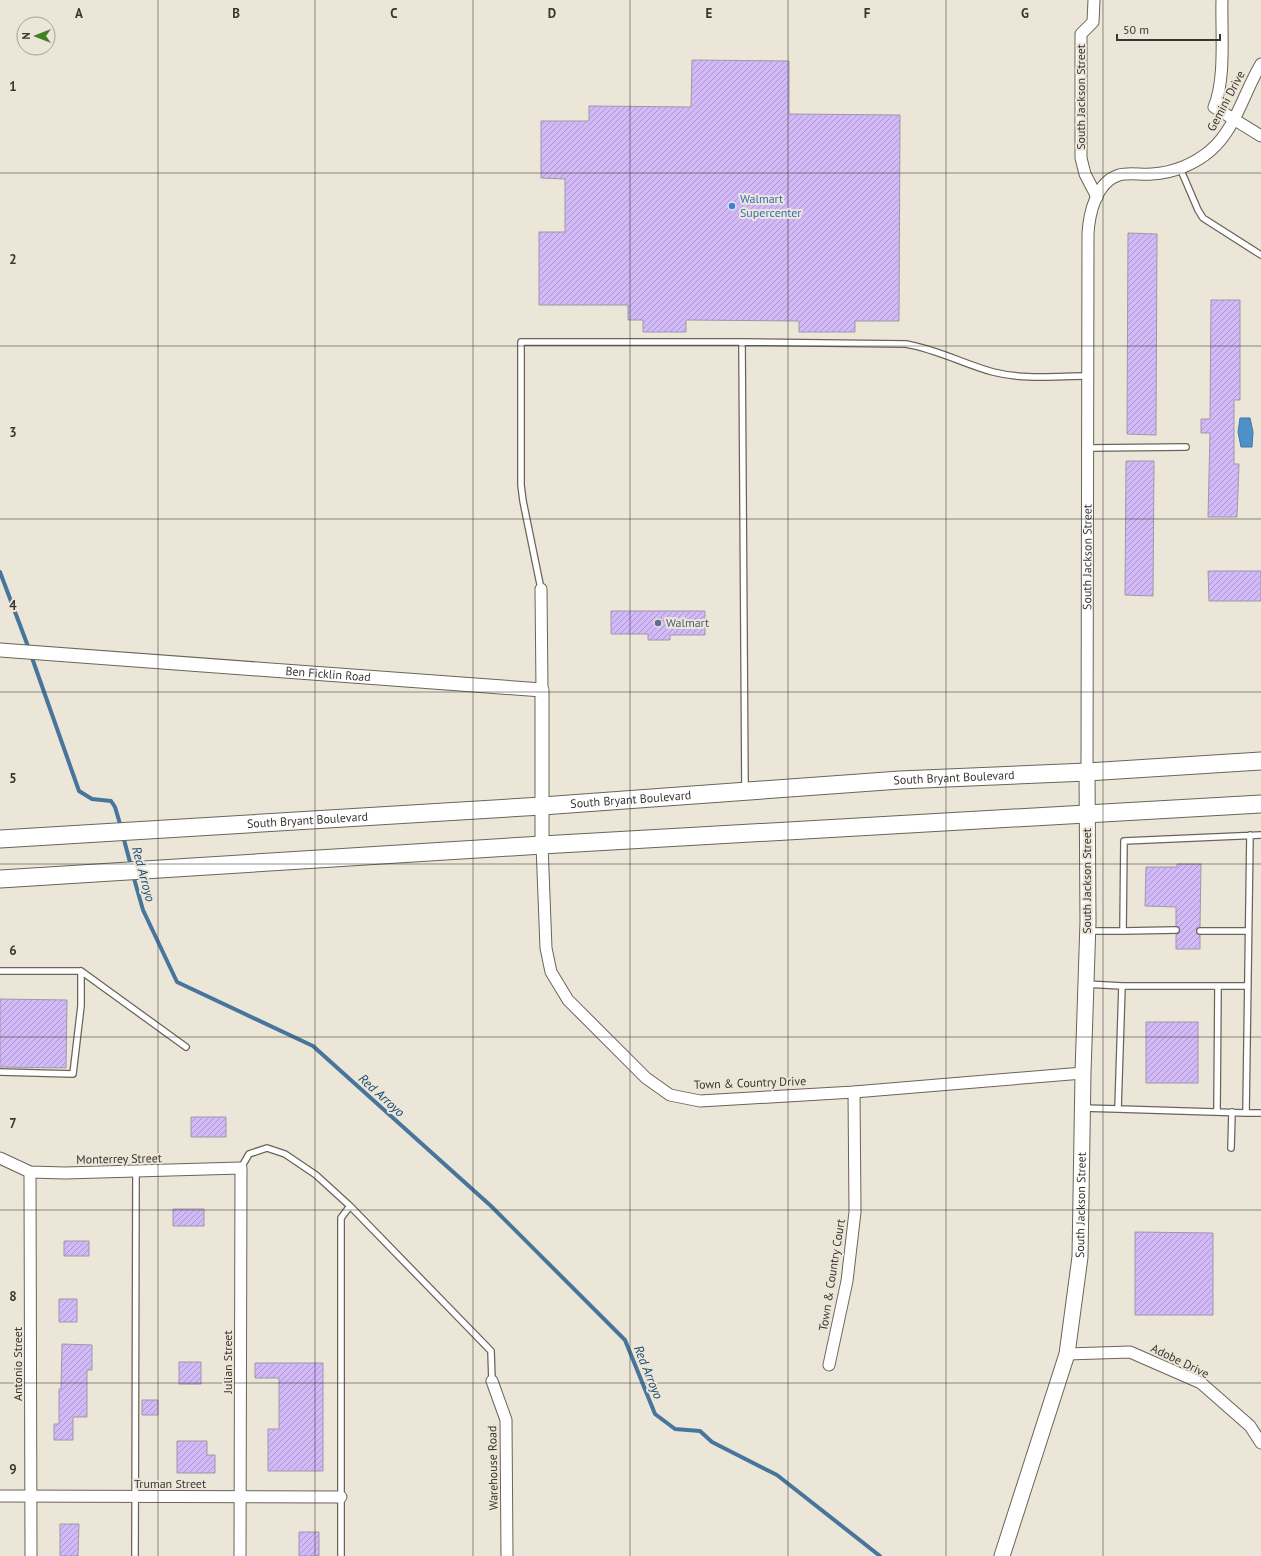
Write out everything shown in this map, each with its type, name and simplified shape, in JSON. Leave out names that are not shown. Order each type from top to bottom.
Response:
[{"type":"main road","name":"South Bryant Boulevard","points":[[0,839],[542,806],[900,780],[1087,772],[1261,761]]},
{"type":"main road","name":"South Jackson Street","points":[[1002,1556],[1067,1354],[1080,1257],[1082,1073],[1088,931],[1087,772]]},
{"type":"main road","points":[[0,879],[542,845],[1261,804]]},
{"type":"street","name":"South Jackson Street","points":[[1087,772],[1088,223],[1090,214],[1100,192],[1085,174],[1081,158],[1081,34],[1094,22],[1094,0]]},
{"type":"street","points":[[1222,0],[1221,77],[1218,98],[1214,107],[1261,136]]},
{"type":"street","name":"Gemini Drive","points":[[1100,192],[1111,179],[1117,175],[1154,174],[1171,171],[1202,157],[1212,150],[1227,131],[1261,64]]},
{"type":"street","points":[[541,589],[542,845]]},
{"type":"street","name":"Ben Ficklin Road","points":[[0,650],[542,690]]},
{"type":"street","name":"Town & Country Drive","points":[[542,845],[546,948],[551,972],[568,1000],[646,1078],[670,1095],[700,1101],[854,1092],[1082,1073]]},
{"type":"street","name":"Town & Country Court","points":[[830,1365],[847,1280],[855,1212],[854,1092]]},
{"type":"street","name":"Monterrey Street","points":[[0,1158],[30,1172],[65,1173],[241,1168]]},
{"type":"street","name":"Julian Street","points":[[240,1556],[241,1168]]},
{"type":"street","name":"Antonio Street","points":[[30,1172],[31,1556]]},
{"type":"street","name":"Adobe Drive","points":[[1067,1354],[1130,1352],[1200,1383],[1256,1426],[1261,1443]]},
{"type":"street","name":"Warehouse Road","points":[[492,1382],[506,1420],[507,1556]]},
{"type":"street","name":"Truman Street","points":[[0,1496],[341,1497]]},
{"type":"lane","points":[[1180,168],[1203,218],[1261,255]]},
{"type":"lane","points":[[541,589],[521,485],[521,342],[906,344],[922,347],[995,372],[1034,376],[1088,376]]},
{"type":"lane","points":[[742,342],[745,792]]},
{"type":"lane","points":[[1088,448],[1186,447]]},
{"type":"lane","points":[[1246,1113],[1250,835]]},
{"type":"lane","points":[[1123,931],[1124,841],[1261,835]]},
{"type":"lane","points":[[1088,931],[1176,930]]},
{"type":"lane","points":[[1200,931],[1248,931]]},
{"type":"lane","points":[[0,970],[81,971],[186,1047]]},
{"type":"lane","points":[[0,1072],[73,1074],[81,1006],[81,971]]},
{"type":"lane","points":[[1086,984],[1122,986],[1248,986]]},
{"type":"lane","points":[[1118,1109],[1122,986]]},
{"type":"lane","points":[[1217,1111],[1218,987]]},
{"type":"lane","points":[[1082,1108],[1261,1113]]},
{"type":"lane","points":[[1231,1148],[1232,1112]]},
{"type":"lane","points":[[241,1168],[249,1154],[267,1148],[285,1154],[316,1175],[350,1206],[491,1351],[492,1382]]},
{"type":"lane","points":[[135,1556],[136,1171]]},
{"type":"lane","points":[[341,1556],[341,1218],[350,1206]]},
{"type":"water","points":[[1240,418],[1250,418],[1253,432],[1252,447],[1241,447],[1238,432]]},
{"type":"building","name":"Walmart Supercenter","points":[[692,60],[789,61],[789,114],[900,115],[899,321],[855,321],[855,332],[799,332],[799,321],[686,320],[686,332],[643,332],[643,320],[628,320],[628,305],[539,305],[539,232],[565,232],[565,179],[541,178],[541,121],[589,121],[589,106],[691,107]]},
{"type":"building","points":[[1128,233],[1157,234],[1156,435],[1127,434]]},
{"type":"building","points":[[1211,300],[1240,300],[1240,400],[1234,400],[1234,464],[1239,464],[1237,517],[1208,517],[1210,433],[1201,433],[1201,419],[1210,419]]},
{"type":"building","points":[[1126,461],[1154,461],[1153,596],[1125,595]]},
{"type":"building","points":[[1208,571],[1261,571],[1261,601],[1209,601]]},
{"type":"building","name":"Walmart","points":[[611,611],[705,611],[705,635],[670,635],[670,640],[648,640],[648,634],[611,634]]},
{"type":"building","points":[[1177,864],[1201,864],[1200,927],[1196,931],[1200,935],[1200,949],[1176,949],[1176,934],[1180,930],[1176,926],[1176,907],[1145,906],[1146,867],[1177,867]]},
{"type":"building","points":[[0,999],[67,1000],[66,1068],[0,1067]]},
{"type":"building","points":[[1146,1022],[1198,1022],[1198,1083],[1146,1083]]},
{"type":"building","points":[[191,1117],[226,1117],[226,1137],[191,1137]]},
{"type":"building","points":[[173,1209],[204,1209],[204,1226],[173,1226]]},
{"type":"building","points":[[1135,1232],[1213,1233],[1213,1315],[1135,1315]]},
{"type":"building","points":[[64,1241],[89,1241],[89,1256],[64,1256]]},
{"type":"building","points":[[59,1299],[77,1299],[77,1322],[59,1322]]},
{"type":"building","points":[[62,1344],[92,1345],[92,1370],[87,1370],[87,1417],[73,1417],[73,1440],[54,1440],[54,1424],[59,1424],[59,1389],[61,1389]]},
{"type":"building","points":[[179,1362],[201,1362],[201,1384],[179,1384]]},
{"type":"building","points":[[255,1363],[323,1363],[323,1471],[268,1471],[268,1429],[279,1429],[279,1378],[255,1378]]},
{"type":"building","points":[[142,1400],[158,1400],[158,1415],[142,1415]]},
{"type":"building","points":[[177,1441],[207,1441],[207,1455],[215,1455],[215,1473],[177,1473]]},
{"type":"building","points":[[60,1524],[79,1524],[78,1556],[60,1556]]},
{"type":"building","points":[[299,1532],[319,1532],[319,1556],[299,1556]]},
{"type":"waterway","name":"Red Arroyo","points":[[0,572],[29,649]]},
{"type":"waterway","name":"Red Arroyo","points":[[31,655],[79,791],[92,799],[111,801],[115,807],[121,827]]},
{"type":"waterway","name":"Red Arroyo","points":[[123,836],[131,866]]},
{"type":"waterway","name":"Red Arroyo","points":[[133,875],[143,910],[177,982],[313,1046],[491,1206],[625,1340],[655,1414],[675,1429],[700,1431],[712,1442],[777,1475],[880,1556]]},
{"type":"place","name":"Walmart Supercenter","points":[[732,206]]},
{"type":"place","name":"Walmart","points":[[658,623]]}]
